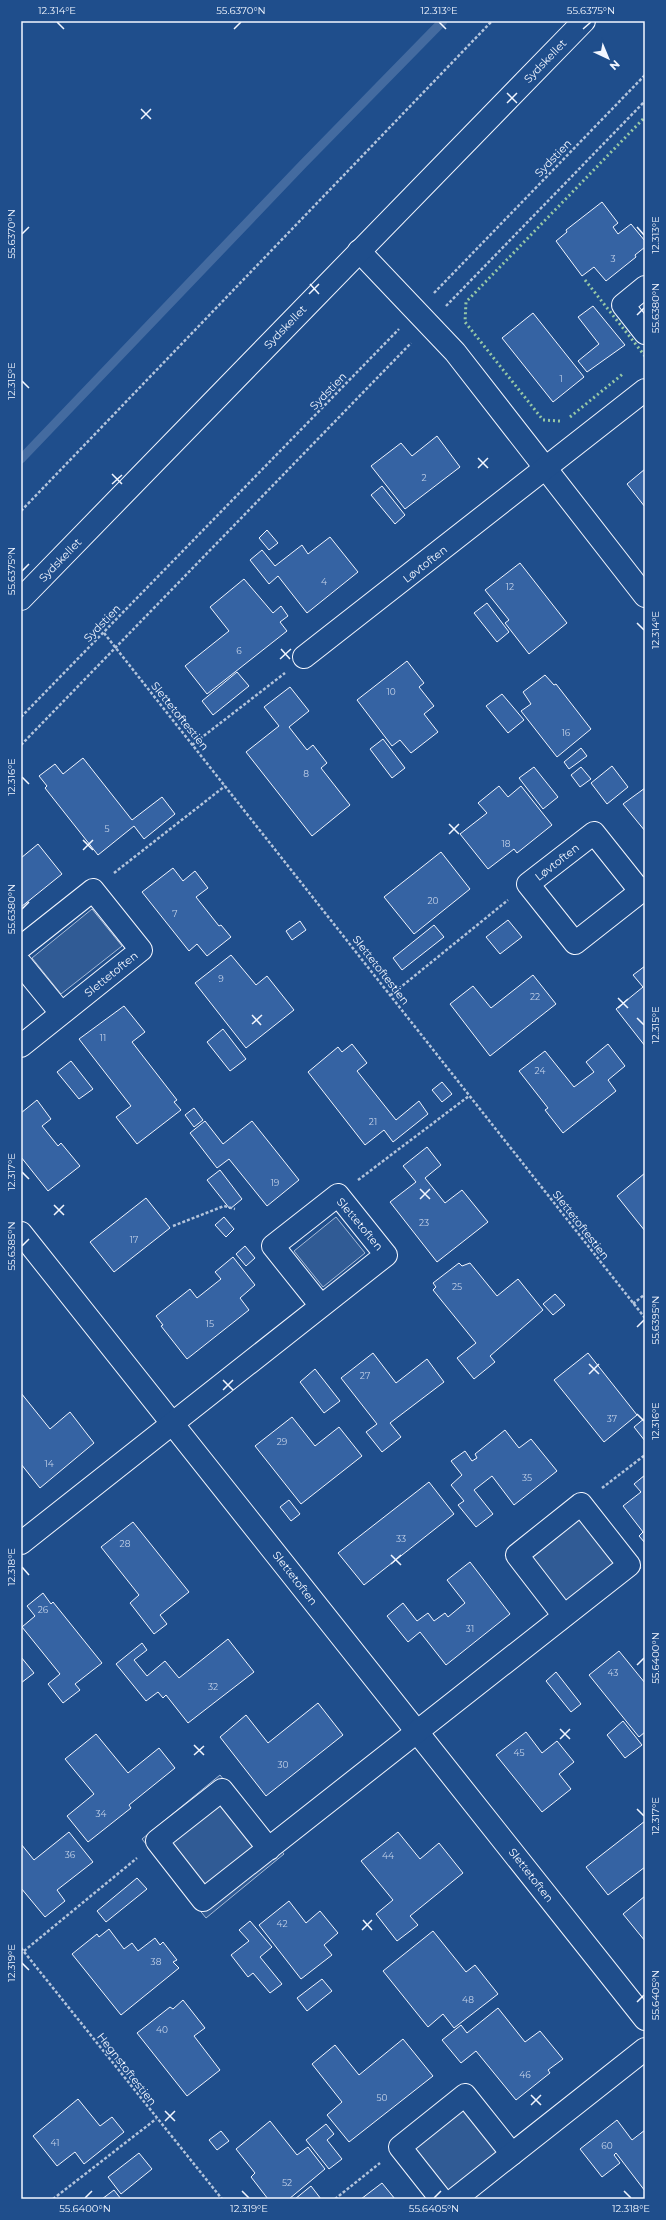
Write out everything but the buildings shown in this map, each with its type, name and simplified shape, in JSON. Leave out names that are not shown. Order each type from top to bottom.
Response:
[{"type":"street","name":"Sydskellet","points":[[21,599],[584,21]]},
{"type":"street","points":[[359,251],[455,352],[645,596]]},
{"type":"street","points":[[645,287],[623,305],[645,333]]},
{"type":"street","name":"Løvtoften","points":[[304,658],[645,390]]},
{"type":"street","name":"Løvtoften","points":[[594,833],[643,890],[575,943],[528,884],[594,833]]},
{"type":"street","points":[[21,947],[93,890]]},
{"type":"street","name":"Slettetoften","points":[[21,1046],[141,950],[93,890]]},
{"type":"street","points":[[21,964],[61,1013]]},
{"type":"street","name":"Slettetoften","points":[[23,1539],[172,1424],[386,1255],[338,1195],[273,1246],[321,1306]]},
{"type":"street","name":"Slettetoften","points":[[21,1233],[645,2019]]},
{"type":"street","points":[[269,1849],[222,1790],[157,1842],[204,1900],[269,1849],[564,1616],[629,1565],[581,1504],[517,1555],[564,1616]]},
{"type":"street","points":[[455,2199],[645,2049]]},
{"type":"street","points":[[441,2199],[400,2147],[465,2095],[512,2154]]},
{"type":"path","points":[[21,511],[492,21]]},
{"type":"path","name":"Sydstien","points":[[21,717],[423,317],[645,75]]},
{"type":"path","points":[[21,745],[115,648],[423,317],[645,101]]},
{"type":"path","name":"Slettetoftestien","points":[[104,633],[645,1318]]},
{"type":"path","points":[[192,745],[304,658]]},
{"type":"path","points":[[93,890],[225,786]]},
{"type":"path","points":[[391,995],[528,884]]},
{"type":"path","points":[[338,1195],[469,1096]]},
{"type":"path","points":[[173,1226],[224,1206],[235,1209]]},
{"type":"path","points":[[633,1304],[645,1294]]},
{"type":"path","points":[[581,1504],[645,1455]]},
{"type":"path","points":[[24,1951],[157,1842]]},
{"type":"path","name":"Hegnstoftestien","points":[[21,1948],[156,2119],[222,2199]]},
{"type":"path","points":[[53,2199],[156,2119]]},
{"type":"path","points":[[335,2199],[400,2147]]},
{"type":"shaded area","points":[[92,909],[122,946],[61,994],[32,958]]},
{"type":"shaded area","points":[[336,1217],[365,1253],[323,1287],[294,1251]]},
{"type":"shaded area","points":[[581,1493],[641,1568],[565,1630],[505,1555]]},
{"type":"shaded area","points":[[220,1775],[284,1854],[206,1918],[142,1839]]},
{"type":"shaded area","points":[[465,2084],[524,2156],[437,2199],[391,2144]]},
{"type":"waterway","points":[[21,459],[303,164],[443,21]]},
{"type":"hedge","points":[[560,421],[543,420],[465,322],[466,302],[645,117]]},
{"type":"hedge","points":[[585,280],[645,356]]},
{"type":"hedge","points":[[570,417],[624,373]]}]
